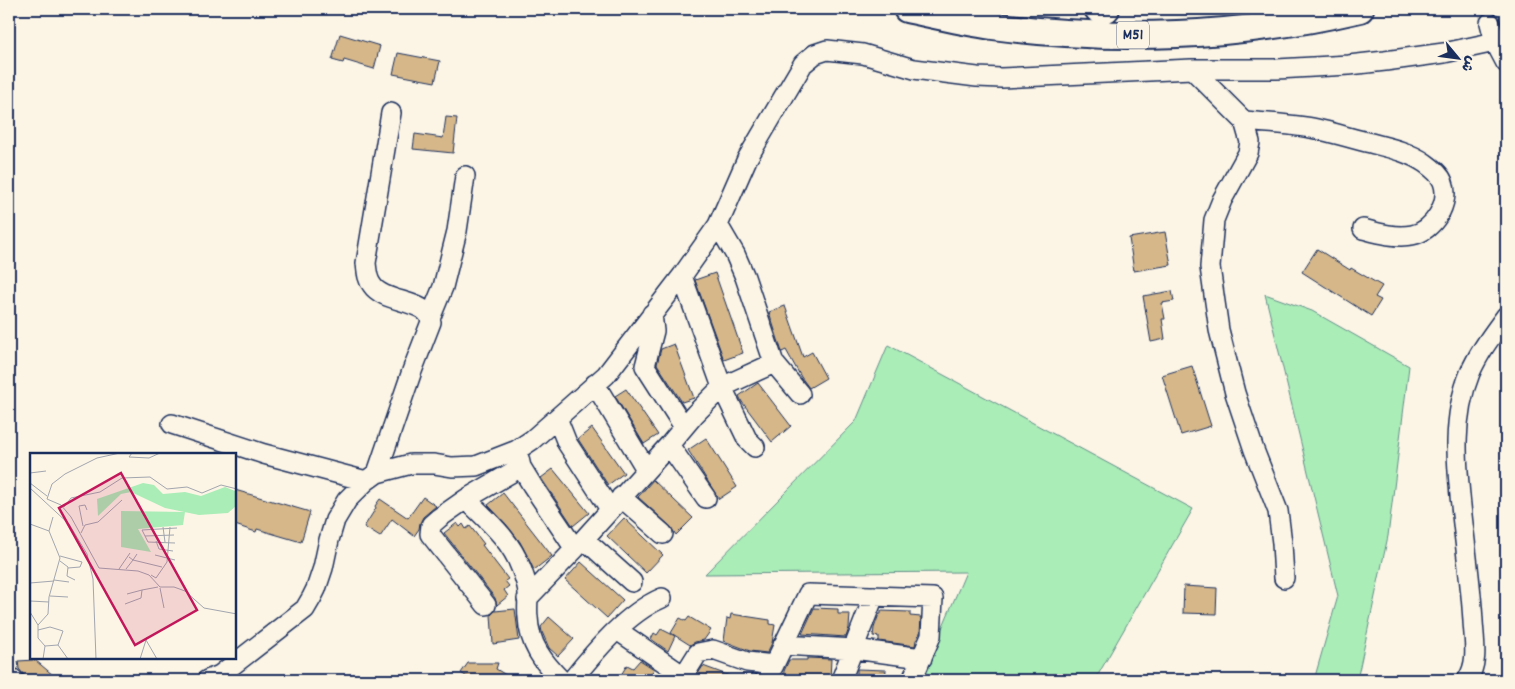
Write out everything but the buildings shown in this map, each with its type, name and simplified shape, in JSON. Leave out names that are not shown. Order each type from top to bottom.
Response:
[{"type":"highway","name":"M51","points":[[907,9],[991,26],[1067,33],[1142,35],[1195,33],[1272,25],[1360,9]]},
{"type":"highway","name":"M51","points":[[1098,9],[1106,9]]},
{"type":"street","points":[[1490,23],[1501,40],[1506,63]]},
{"type":"street","points":[[486,605],[430,534],[431,526],[519,458],[532,440],[606,375],[682,276],[718,225],[747,159],[803,64],[815,54],[827,50],[863,54],[914,69],[1001,78],[1192,69],[1277,69],[1349,65],[1436,54],[1501,40]]},
{"type":"street","points":[[1192,69],[1244,121],[1250,142],[1248,153],[1222,200],[1214,220],[1210,267],[1219,330],[1235,393],[1254,450],[1278,511],[1284,578]]},
{"type":"street","points":[[207,680],[220,675],[304,609],[312,597],[316,589],[335,520],[347,500],[372,477],[430,328],[430,316],[426,311],[376,291],[370,284],[367,274],[366,263],[391,113]]},
{"type":"street","points":[[1244,121],[1318,130],[1404,152],[1426,164],[1441,178],[1444,191],[1442,208],[1428,228],[1421,233],[1401,236],[1362,230]]},
{"type":"street","points":[[430,316],[443,286],[457,231],[465,176]]},
{"type":"street","points":[[718,225],[735,254],[745,277],[774,363],[800,394]]},
{"type":"street","points":[[682,276],[722,387],[746,439],[755,447]]},
{"type":"street","points":[[652,314],[654,330],[646,366],[684,427]]},
{"type":"street","points":[[1467,680],[1474,662],[1475,647],[1472,600],[1457,468],[1457,426],[1460,405],[1470,373],[1484,346],[1506,316]]},
{"type":"street","points":[[527,599],[580,544],[695,414],[722,387],[774,363]]},
{"type":"street","points":[[595,384],[646,469]]},
{"type":"street","points":[[557,418],[567,443],[616,503],[663,534]]},
{"type":"street","points":[[172,424],[264,454],[372,477],[411,464],[434,464],[452,467],[476,466],[519,458]]},
{"type":"street","points":[[669,445],[706,498]]},
{"type":"street","points":[[519,458],[580,544],[632,582]]},
{"type":"street","points":[[466,499],[496,529],[513,551],[526,583],[530,635],[537,653],[561,680]]},
{"type":"street","points":[[617,630],[682,678],[698,653],[713,650],[769,673],[808,594],[933,598],[931,636],[912,680]]},
{"type":"street","points":[[840,680],[874,596]]},
{"type":"street","points":[[572,680],[593,653],[617,630],[650,602],[662,598]]},
{"type":"street","points":[[783,645],[854,649],[922,658]]},
{"type":"street","points":[[9,676],[14,680]]},
{"type":"green space","points":[[1265,294],[1312,311],[1409,366],[1388,536],[1357,680],[1314,680],[1338,596]]},
{"type":"green space","points":[[888,345],[1193,509],[1095,680],[920,680],[966,572],[705,574],[856,421]]},
{"type":"tunnel","points":[[1487,9],[1490,23]]}]
